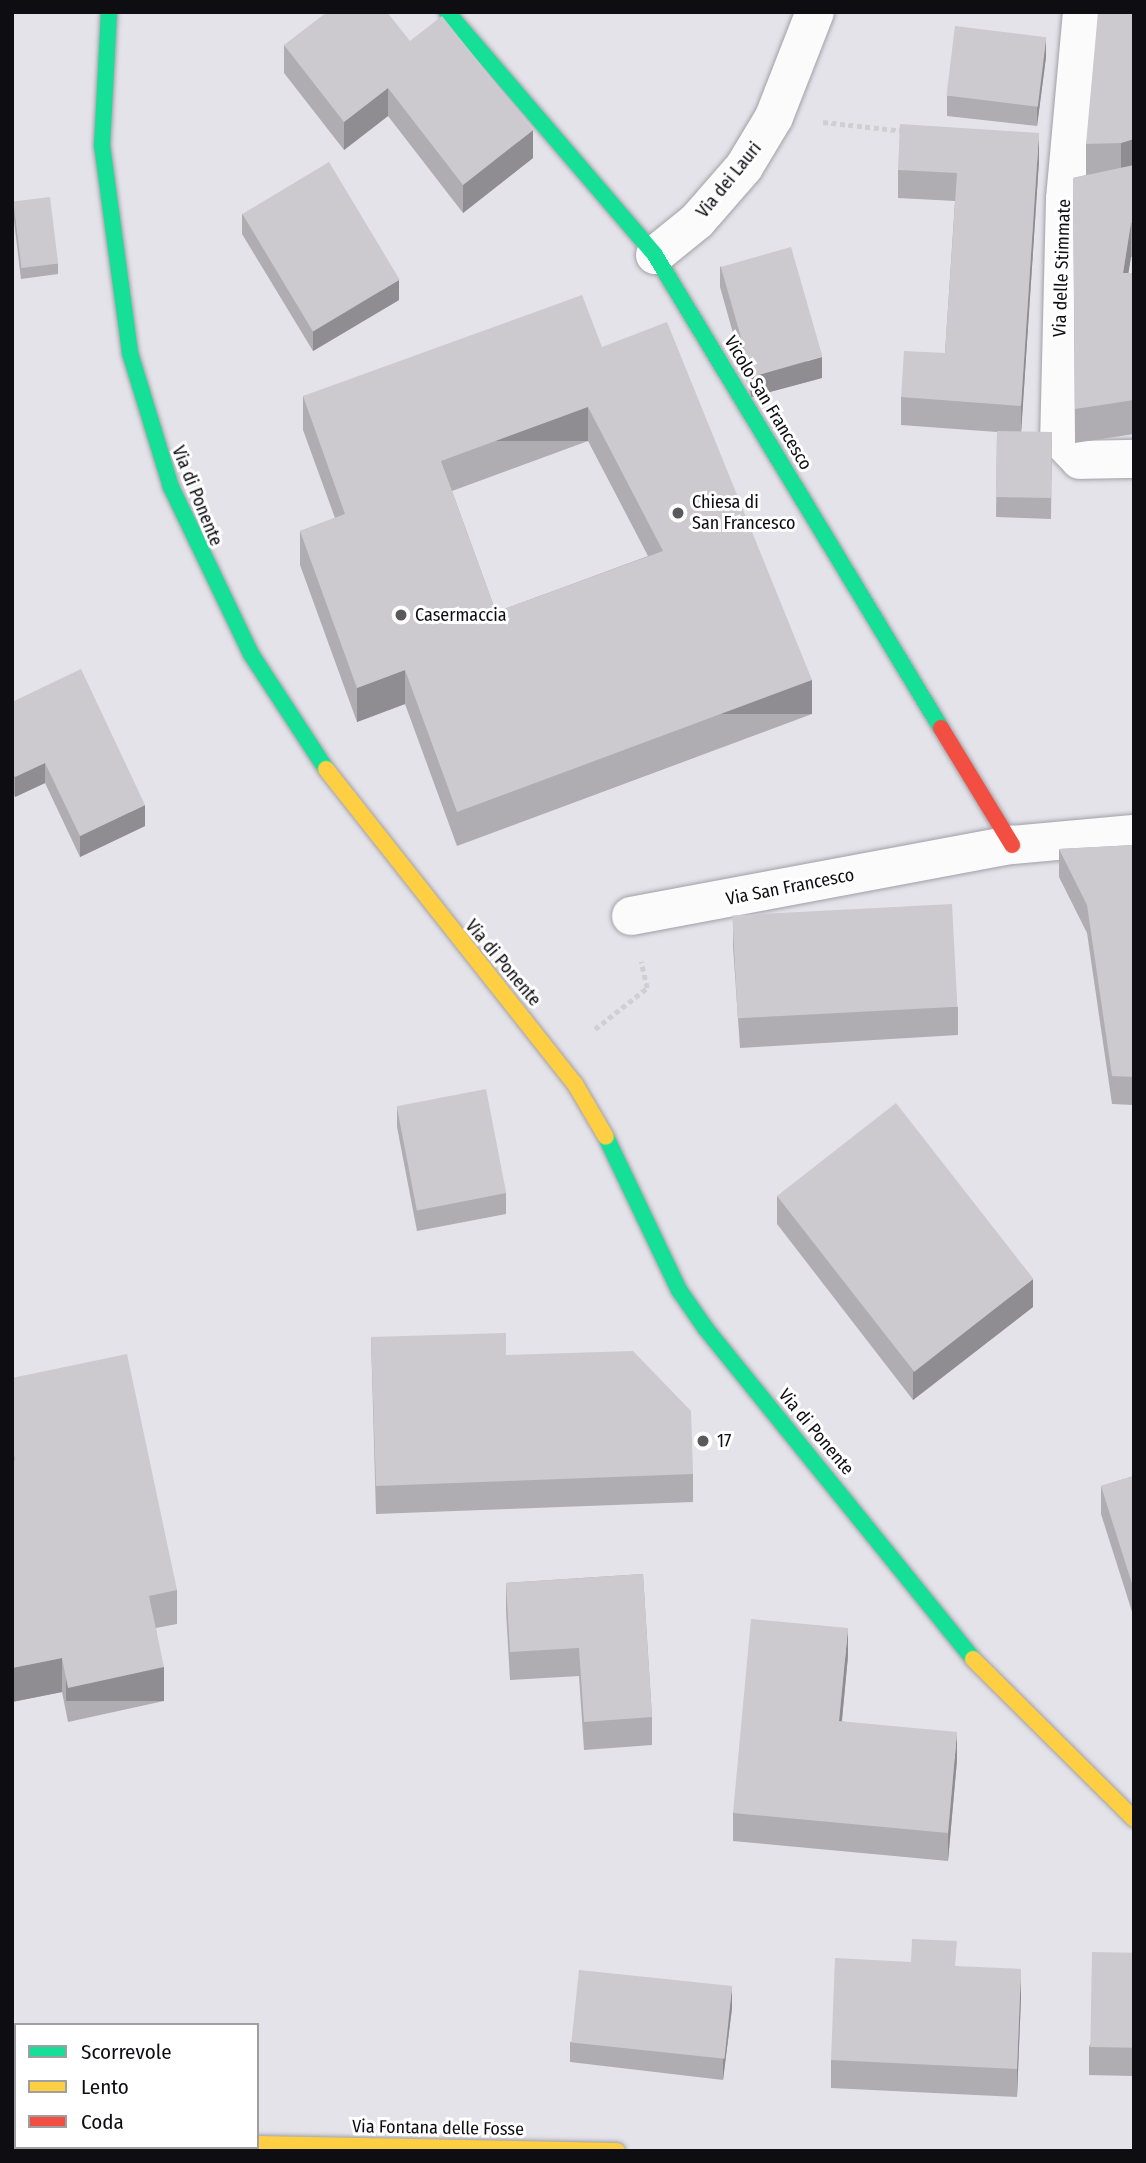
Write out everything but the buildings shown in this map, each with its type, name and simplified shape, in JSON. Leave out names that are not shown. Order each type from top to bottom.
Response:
[{"type":"main road","name":"Via di Ponente","points":[[110,12],[102,145],[115,268],[139,388],[186,524],[245,644],[352,809],[557,1058],[628,1175],[679,1290],[706,1329],[917,1583],[971,1657],[1134,1819]]},
{"type":"main road","name":"Vicolo San Francesco","points":[[447,12],[654,255],[1012,845]]},
{"type":"main road","name":"Via Fontana delle Fosse","points":[[259,2144],[617,2151]]},
{"type":"main road","points":[[76,2151],[112,2149]]},
{"type":"street","name":"Via dei Lauri","points":[[654,255],[724,192],[774,117],[815,12]]},
{"type":"street","name":"Via delle Stimmate","points":[[1082,12],[1081,198],[1059,438],[1080,460],[1134,459]]},
{"type":"street","name":"Via San Francesco","points":[[631,916],[1012,845],[1134,834]]},
{"type":"path","points":[[774,117],[908,131]]},
{"type":"path","points":[[557,1058],[647,988],[631,916]]},
{"type":"traffic: fast","points":[[109,12],[102,145],[130,353],[171,487],[251,654],[326,769]]},
{"type":"traffic: fast","points":[[447,12],[655,255],[941,728]]},
{"type":"traffic: fast","points":[[606,1137],[679,1290],[706,1329],[973,1659]]},
{"type":"traffic: slow","points":[[326,769],[575,1084],[606,1137]]},
{"type":"traffic: slow","points":[[973,1659],[1134,1819]]},
{"type":"traffic: slow","points":[[259,2144],[617,2151]]},
{"type":"traffic: jam","points":[[941,728],[1012,845]]},
{"type":"traffic: jam","points":[[76,2151],[112,2149]]},
{"type":"place","name":"Chiesa di San Francesco","points":[[678,513]]},
{"type":"place","name":"Casermaccia","points":[[401,615]]},
{"type":"place","name":"17","points":[[703,1441]]}]
